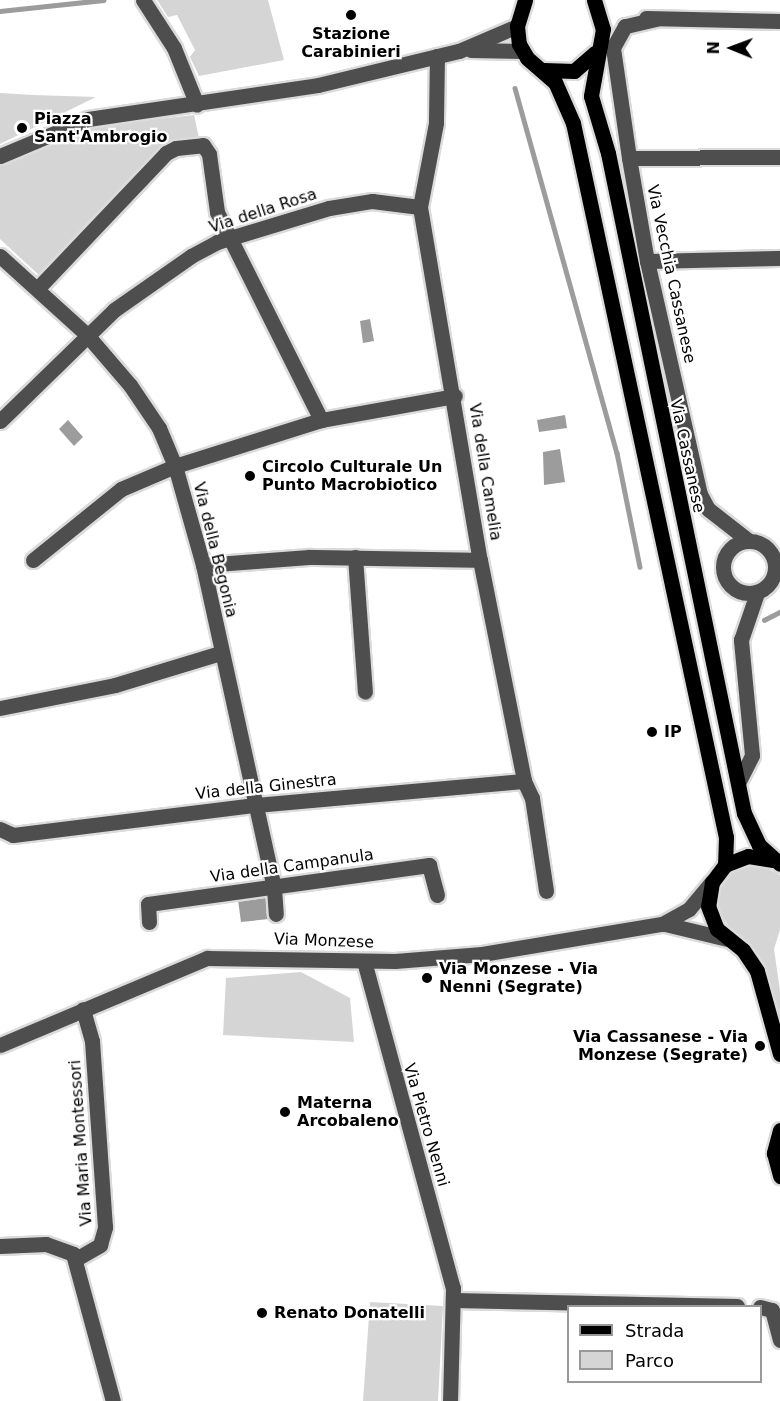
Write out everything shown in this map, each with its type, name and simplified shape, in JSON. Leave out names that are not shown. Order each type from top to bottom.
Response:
[{"type":"main road","points":[[525,0],[517,26],[522,51],[544,70],[562,94],[573,123],[726,837],[725,865]]},
{"type":"main road","name":"Via Cassanese","points":[[594,0],[601,39],[591,96],[609,160],[738,783],[750,832],[780,864]]},
{"type":"main road","points":[[544,70],[564,73],[579,69],[601,39]]},
{"type":"main road","points":[[780,864],[765,857],[748,856],[725,865],[712,882],[710,914],[727,939],[743,950],[757,971],[780,1054]]},
{"type":"main road","points":[[780,1130],[774,1153],[780,1176]]},
{"type":"street","points":[[143,0],[174,48],[197,105]]},
{"type":"street","points":[[601,39],[622,19],[780,21]]},
{"type":"street","name":"Via Vecchia Cassanese","points":[[656,19],[625,26],[613,48],[647,261],[700,494],[708,509],[749,541]]},
{"type":"street","points":[[0,156],[88,119],[197,105],[318,85],[459,51],[517,26]]},
{"type":"street","points":[[459,51],[522,51]]},
{"type":"street","name":"Via della Camelia","points":[[437,56],[436,123],[420,207],[455,396],[480,560],[524,781],[532,798],[546,891]]},
{"type":"street","points":[[38,288],[155,162],[176,148],[197,145],[207,148],[212,194],[229,238],[321,420]]},
{"type":"street","points":[[629,158],[780,157]]},
{"type":"street","name":"Via della Rosa","points":[[0,421],[87,335],[158,276],[229,238],[329,208],[372,201],[420,207]]},
{"type":"street","name":"Via della Begonia","points":[[0,256],[38,288],[87,335],[147,411],[175,466],[203,565],[220,653],[274,888],[276,914]]},
{"type":"street","points":[[647,261],[780,258]]},
{"type":"street","points":[[33,560],[121,489],[175,466],[321,420],[455,396]]},
{"type":"street","points":[[738,783],[752,755],[741,640],[769,585],[776,570],[774,549],[749,541],[732,547],[726,554],[723,572],[739,592],[769,585]]},
{"type":"street","points":[[355,557],[365,693]]},
{"type":"street","points":[[203,565],[355,557],[480,560]]},
{"type":"street","points":[[0,708],[115,685],[220,653]]},
{"type":"street","name":"Via della Ginestra","points":[[6,832],[255,805],[524,781]]},
{"type":"street","name":"Via della Campanula","points":[[149,922],[148,904],[429,865],[437,895]]},
{"type":"street","points":[[662,924],[689,909],[712,882]]},
{"type":"street","points":[[662,924],[727,939]]},
{"type":"street","name":"Via Monzese","points":[[0,1044],[207,958],[364,961],[463,957],[662,924]]},
{"type":"street","name":"Via Pietro Nenni","points":[[364,961],[451,1279],[453,1300],[450,1401]]},
{"type":"street","name":"Via Maria Montessori","points":[[76,1259],[100,1245],[105,1222],[92,1041],[83,1009]]},
{"type":"street","points":[[0,1246],[46,1244],[68,1250],[76,1259],[113,1401]]},
{"type":"street","points":[[453,1300],[690,1305]]},
{"type":"street","points":[[762,1308],[772,1310],[780,1340]]},
{"type":"green space","points":[[157,0],[268,0],[284,60],[199,76],[190,57],[195,50],[177,15],[168,17]]},
{"type":"green space","name":"Piazza Sant'Ambrogio","points":[[0,93],[33,95],[96,97],[0,144]]},
{"type":"green space","points":[[194,115],[199,138],[176,142],[41,277],[0,239],[0,166],[92,126]]},
{"type":"green space","points":[[758,864],[780,875],[780,930],[774,949],[780,991],[780,1041],[758,964],[718,912],[718,891],[727,875],[744,865]]},
{"type":"green space","points":[[301,972],[350,998],[354,1042],[223,1035],[226,978]]},
{"type":"green space","points":[[370,1302],[443,1306],[438,1401],[363,1401]]},
{"type":"shaded area","points":[[370,319],[374,341],[363,343],[360,321]]},
{"type":"shaded area","points":[[565,415],[567,428],[539,432],[537,420]]},
{"type":"shaded area","points":[[68,420],[83,437],[74,446],[59,429]]},
{"type":"shaded area","points":[[560,449],[565,482],[544,485],[543,452]]},
{"type":"shaded area","points":[[266,897],[269,919],[241,922],[238,900]]},
{"type":"waterway","points":[[0,11],[103,0]]},
{"type":"waterway","points":[[515,88],[617,453],[640,567]]},
{"type":"waterway","points":[[764,620],[780,612]]},
{"type":"place","name":"Stazione Carabinieri","points":[[351,15]]},
{"type":"place","name":"Piazza Sant'Ambrogio","points":[[22,128]]},
{"type":"place","name":"Circolo Culturale Un Punto Macrobiotico","points":[[250,476]]},
{"type":"place","name":"IP","points":[[652,732]]},
{"type":"place","name":"Via Monzese - Via Nenni (Segrate)","points":[[427,978]]},
{"type":"place","name":"Via Cassanese - Via Monzese (Segrate)","points":[[760,1046]]},
{"type":"place","name":"Materna Arcobaleno","points":[[285,1112]]},
{"type":"place","name":"Renato Donatelli","points":[[262,1313]]}]
